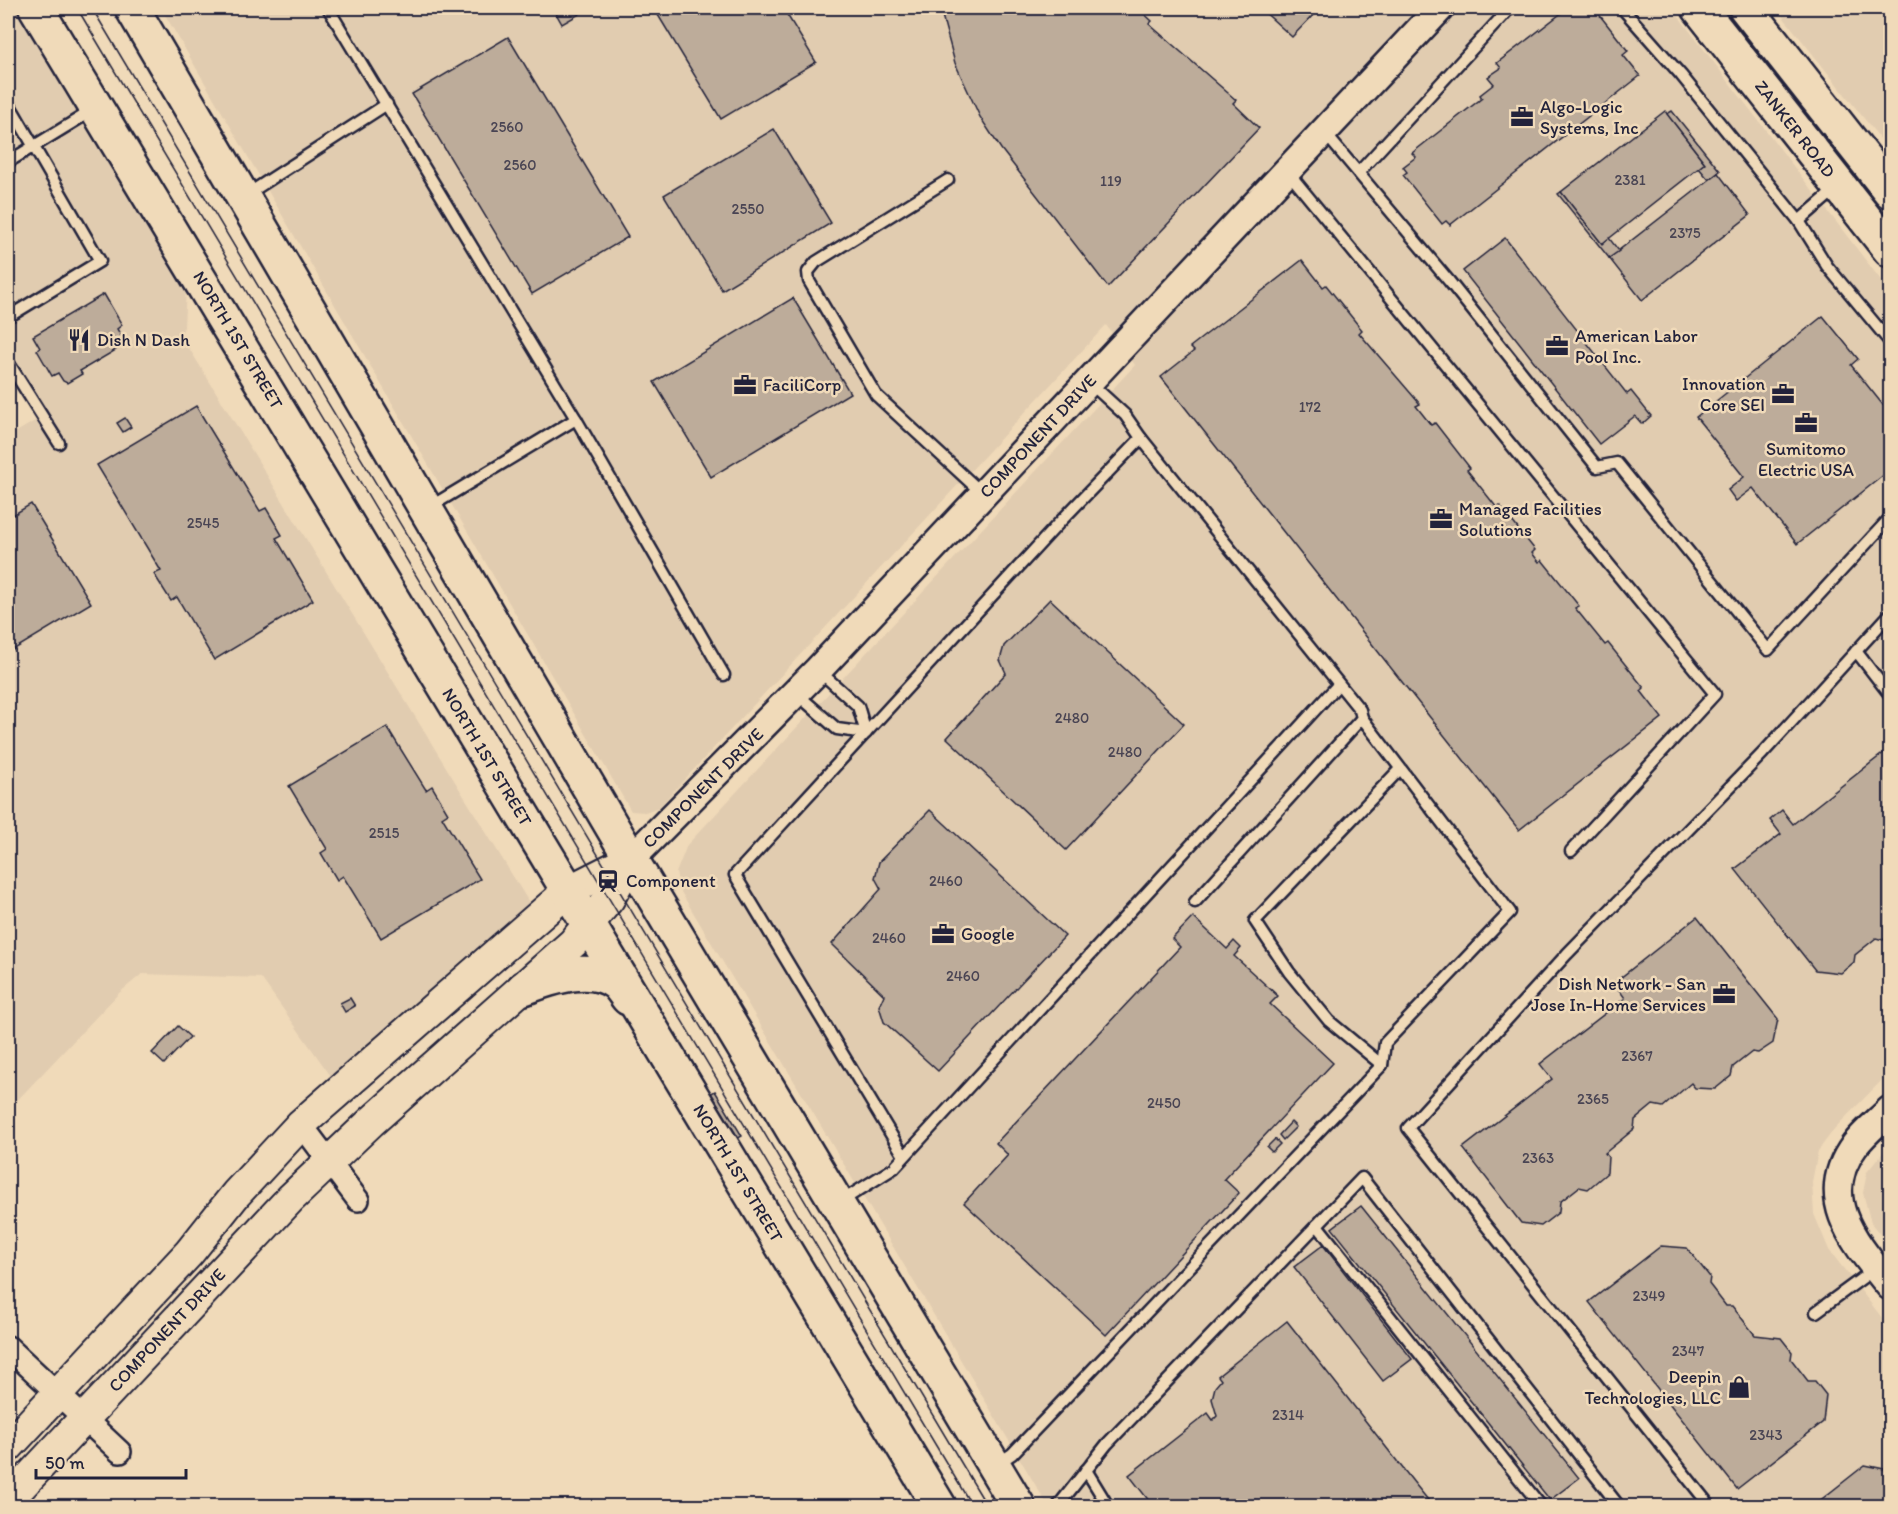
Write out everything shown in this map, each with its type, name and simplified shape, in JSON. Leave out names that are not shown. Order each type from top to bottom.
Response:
[{"type":"main road","name":"NORTH 1ST STREET","points":[[36,8],[98,106],[935,1505]]},
{"type":"main road","points":[[132,8],[631,859],[1018,1506]]},
{"type":"main road","name":"ZANKER ROAD","points":[[1699,8],[1890,250]]},
{"type":"main road","name":"ZANKER ROAD","points":[[1746,8],[1890,191]]},
{"type":"main road","name":"COMPONENT DRIVE","points":[[8,1447],[189,1253],[237,1194],[301,1124],[568,891],[631,859]]},
{"type":"main road","name":"COMPONENT DRIVE","points":[[8,1500],[291,1198],[590,926],[609,899],[631,859]]},
{"type":"main road","points":[[524,988],[557,974],[599,976],[615,982],[646,1020]]},
{"type":"street","name":"COMPONENT DRIVE","points":[[631,859],[818,670],[1440,8]]},
{"type":"street","points":[[1883,1277],[1851,1236],[1838,1203],[1838,1187],[1844,1162],[1855,1144],[1890,1111]]},
{"type":"street","points":[[301,1124],[358,1200]]},
{"type":"street","points":[[8,1347],[120,1452]]},
{"type":"lane","points":[[328,8],[576,419],[724,675]]},
{"type":"lane","points":[[1359,172],[1510,8]]},
{"type":"lane","points":[[1622,8],[1681,75],[1799,221],[1827,266],[1890,342]]},
{"type":"lane","points":[[8,102],[100,261],[8,316]]},
{"type":"lane","points":[[243,196],[387,104]]},
{"type":"lane","points":[[8,162],[98,106]]},
{"type":"lane","points":[[1324,132],[1359,172],[1597,467],[1617,463],[1768,650],[1890,518]]},
{"type":"lane","points":[[1287,171],[1715,694],[1571,851]]},
{"type":"lane","points":[[948,180],[816,262],[808,272],[809,281],[876,395],[983,494]]},
{"type":"lane","points":[[1799,221],[1840,186]]},
{"type":"lane","points":[[8,362],[59,443]]},
{"type":"lane","points":[[995,1466],[1012,1454],[1382,1065],[1385,1043],[1510,912],[1362,718],[1360,710],[1141,438],[1125,415],[1089,382]]},
{"type":"lane","points":[[425,510],[576,419]]},
{"type":"lane","points":[[904,1156],[735,875],[1083,497],[1141,438]]},
{"type":"lane","points":[[1710,1506],[1408,1128],[1567,954],[1763,753],[1890,614]]},
{"type":"lane","points":[[1856,651],[1890,695]]},
{"type":"lane","points":[[818,670],[858,706],[866,733]]},
{"type":"lane","points":[[838,1204],[894,1168],[1338,685]]},
{"type":"lane","points":[[796,693],[837,729],[866,733]]},
{"type":"lane","points":[[1195,902],[1362,718]]},
{"type":"lane","points":[[1382,1065],[1329,1021],[1289,972],[1255,921],[1400,769]]},
{"type":"lane","points":[[1058,1506],[1107,1444],[1362,1178],[1619,1506]]},
{"type":"lane","points":[[1317,1225],[1540,1506]]},
{"type":"lane","points":[[1816,1312],[1883,1277]]},
{"type":"lane","points":[[1086,1470],[1108,1506]]},
{"type":"shaded area","points":[[8,8],[21,8],[186,288],[184,327],[181,335],[530,904],[333,1079],[261,978],[142,974],[119,993],[8,1110],[8,437],[43,416],[8,362]]},
{"type":"shaded area","points":[[161,8],[1672,8],[1890,292],[1890,1072],[1835,1128],[1818,1151],[1812,1182],[1814,1214],[1829,1250],[1890,1328],[1890,1506],[1048,1506],[681,892],[676,873],[687,845],[1135,365],[1106,325],[659,807],[645,812],[631,811]]},
{"type":"shaded area","points":[[1776,8],[1890,8],[1890,151]]},
{"type":"shaded area","points":[[1890,1144],[1890,1247],[1871,1223],[1863,1193],[1867,1172]]},
{"type":"building","points":[[553,8],[590,8],[562,24]]},
{"type":"building","points":[[659,8],[783,8],[816,62],[721,119],[655,10]]},
{"type":"building","points":[[940,8],[1138,8],[1152,21],[1149,24],[1236,100],[1233,103],[1259,128],[1108,287],[1001,149],[980,117],[955,63]]},
{"type":"building","points":[[1260,8],[1320,8],[1292,37]]},
{"type":"building","points":[[1568,8],[1594,8],[1628,51],[1623,55],[1640,76],[1450,225],[1446,221],[1442,224],[1403,175],[1407,172],[1403,167],[1416,157],[1412,153],[1482,98],[1480,95],[1494,84],[1488,77],[1501,68],[1497,63]]},
{"type":"building","points":[[508,37],[628,237],[532,294],[412,94]]},
{"type":"building","points":[[1665,111],[1705,163],[1602,244],[1561,192]]},
{"type":"building","points":[[1672,111],[1720,171],[1709,180],[1699,168],[1705,163],[1667,114]]},
{"type":"building","points":[[774,129],[831,223],[722,290],[664,195]]},
{"type":"building","points":[[1718,173],[1750,215],[1642,300],[1609,258]]},
{"type":"building","points":[[1561,192],[1602,244],[1609,238],[1619,251],[1609,258],[1558,194]]},
{"type":"building","points":[[1505,238],[1627,394],[1631,391],[1651,416],[1642,424],[1635,416],[1599,444],[1463,271]]},
{"type":"building","points":[[1302,260],[1323,287],[1326,285],[1362,330],[1359,333],[1420,404],[1416,406],[1431,425],[1435,423],[1470,468],[1467,470],[1497,508],[1500,506],[1535,550],[1532,553],[1539,562],[1542,560],[1579,606],[1575,608],[1605,645],[1608,643],[1644,688],[1641,691],[1662,718],[1519,830],[1161,377],[1194,351],[1190,347]]},
{"type":"building","name":"Dish N Dash","points":[[104,294],[122,325],[117,329],[126,344],[80,371],[82,374],[67,383],[58,373],[52,376],[37,350],[40,348],[33,336]]},
{"type":"building","points":[[793,298],[850,393],[711,477],[654,382]]},
{"type":"building","points":[[1823,316],[1858,359],[1851,365],[1883,405],[1890,401],[1890,470],[1797,544],[1753,488],[1736,501],[1728,490],[1744,477],[1696,417]]},
{"type":"building","points":[[196,406],[260,511],[266,508],[282,535],[276,538],[313,600],[214,660],[177,597],[171,601],[154,574],[161,571],[97,465]]},
{"type":"building","points":[[125,418],[131,427],[123,432],[117,423]]},
{"type":"building","points":[[31,504],[91,603],[8,653],[8,518]]},
{"type":"building","points":[[1050,599],[1184,724],[1066,850],[947,738],[1006,673],[1000,660],[1004,646]]},
{"type":"building","points":[[387,727],[426,790],[432,786],[448,813],[442,817],[480,879],[381,938],[343,876],[337,880],[321,853],[327,849],[289,786]]},
{"type":"building","points":[[1890,748],[1890,934],[1883,940],[1876,938],[1855,955],[1854,962],[1841,973],[1815,970],[1735,869],[1781,834],[1770,820],[1782,810],[1793,824]]},
{"type":"building","points":[[930,810],[1065,936],[938,1071],[884,1022],[879,1006],[884,995],[832,944],[881,889],[875,878],[879,862]]},
{"type":"building","points":[[1193,917],[1227,949],[1234,941],[1241,948],[1234,956],[1278,996],[1270,1004],[1333,1063],[1224,1179],[1239,1193],[1106,1335],[964,1203],[1008,1155],[996,1143],[1180,947],[1172,939]]},
{"type":"building","points":[[1697,917],[1778,1019],[1773,1043],[1758,1053],[1752,1052],[1733,1067],[1731,1076],[1715,1089],[1695,1088],[1691,1083],[1663,1107],[1653,1105],[1635,1120],[1634,1129],[1605,1153],[1608,1157],[1607,1173],[1588,1189],[1579,1187],[1560,1202],[1559,1212],[1541,1226],[1521,1223],[1463,1148],[1552,1079],[1540,1064],[1625,998],[1614,983]]},
{"type":"building","points":[[350,998],[355,1006],[345,1012],[340,1003]]},
{"type":"building","points":[[178,1026],[190,1037],[164,1064],[152,1053]]},
{"type":"building","points":[[715,1091],[742,1136],[735,1140],[708,1095]]},
{"type":"building","points":[[1291,1122],[1296,1127],[1283,1140],[1279,1135]]},
{"type":"building","points":[[1275,1139],[1280,1144],[1272,1152],[1267,1147]]},
{"type":"building","points":[[1361,1206],[1579,1478],[1550,1500],[1332,1228]]},
{"type":"building","points":[[1323,1245],[1412,1359],[1383,1381],[1294,1267]]},
{"type":"building","points":[[1661,1246],[1687,1248],[1710,1277],[1709,1284],[1726,1306],[1732,1306],[1755,1335],[1781,1338],[1792,1352],[1791,1359],[1808,1381],[1815,1381],[1826,1395],[1823,1422],[1737,1489],[1589,1302]]},
{"type":"building","points":[[1287,1321],[1433,1506],[1153,1506],[1129,1475],[1208,1413],[1213,1420],[1217,1416],[1212,1399],[1215,1387],[1221,1380],[1218,1376]]},
{"type":"building","points":[[1865,1465],[1884,1469],[1890,1478],[1890,1506],[1813,1506]]},
{"type":"tram line","points":[[77,8],[972,1506]]},
{"type":"tram line","points":[[92,8],[987,1506]]},
{"type":"place","name":"Algo-Logic Systems, Inc","points":[[1522,117]]},
{"type":"place","name":"Dish N Dash","points":[[79,340]]},
{"type":"place","name":"American Labor Pool Inc.","points":[[1557,346]]},
{"type":"place","name":"FaciliCorp","points":[[745,385]]},
{"type":"place","name":"Innovation Core SEI","points":[[1783,394]]},
{"type":"place","name":"Sumitomo Electric USA","points":[[1806,423]]},
{"type":"place","name":"Managed Facilities Solutions","points":[[1441,519]]},
{"type":"place","name":"Component","points":[[608,881]]},
{"type":"place","name":"Google","points":[[943,934]]},
{"type":"place","name":"Dish Network - San Jose In-Home Services","points":[[1724,994]]},
{"type":"place","name":"Deepin Technologies, LLC","points":[[1739,1387]]}]
